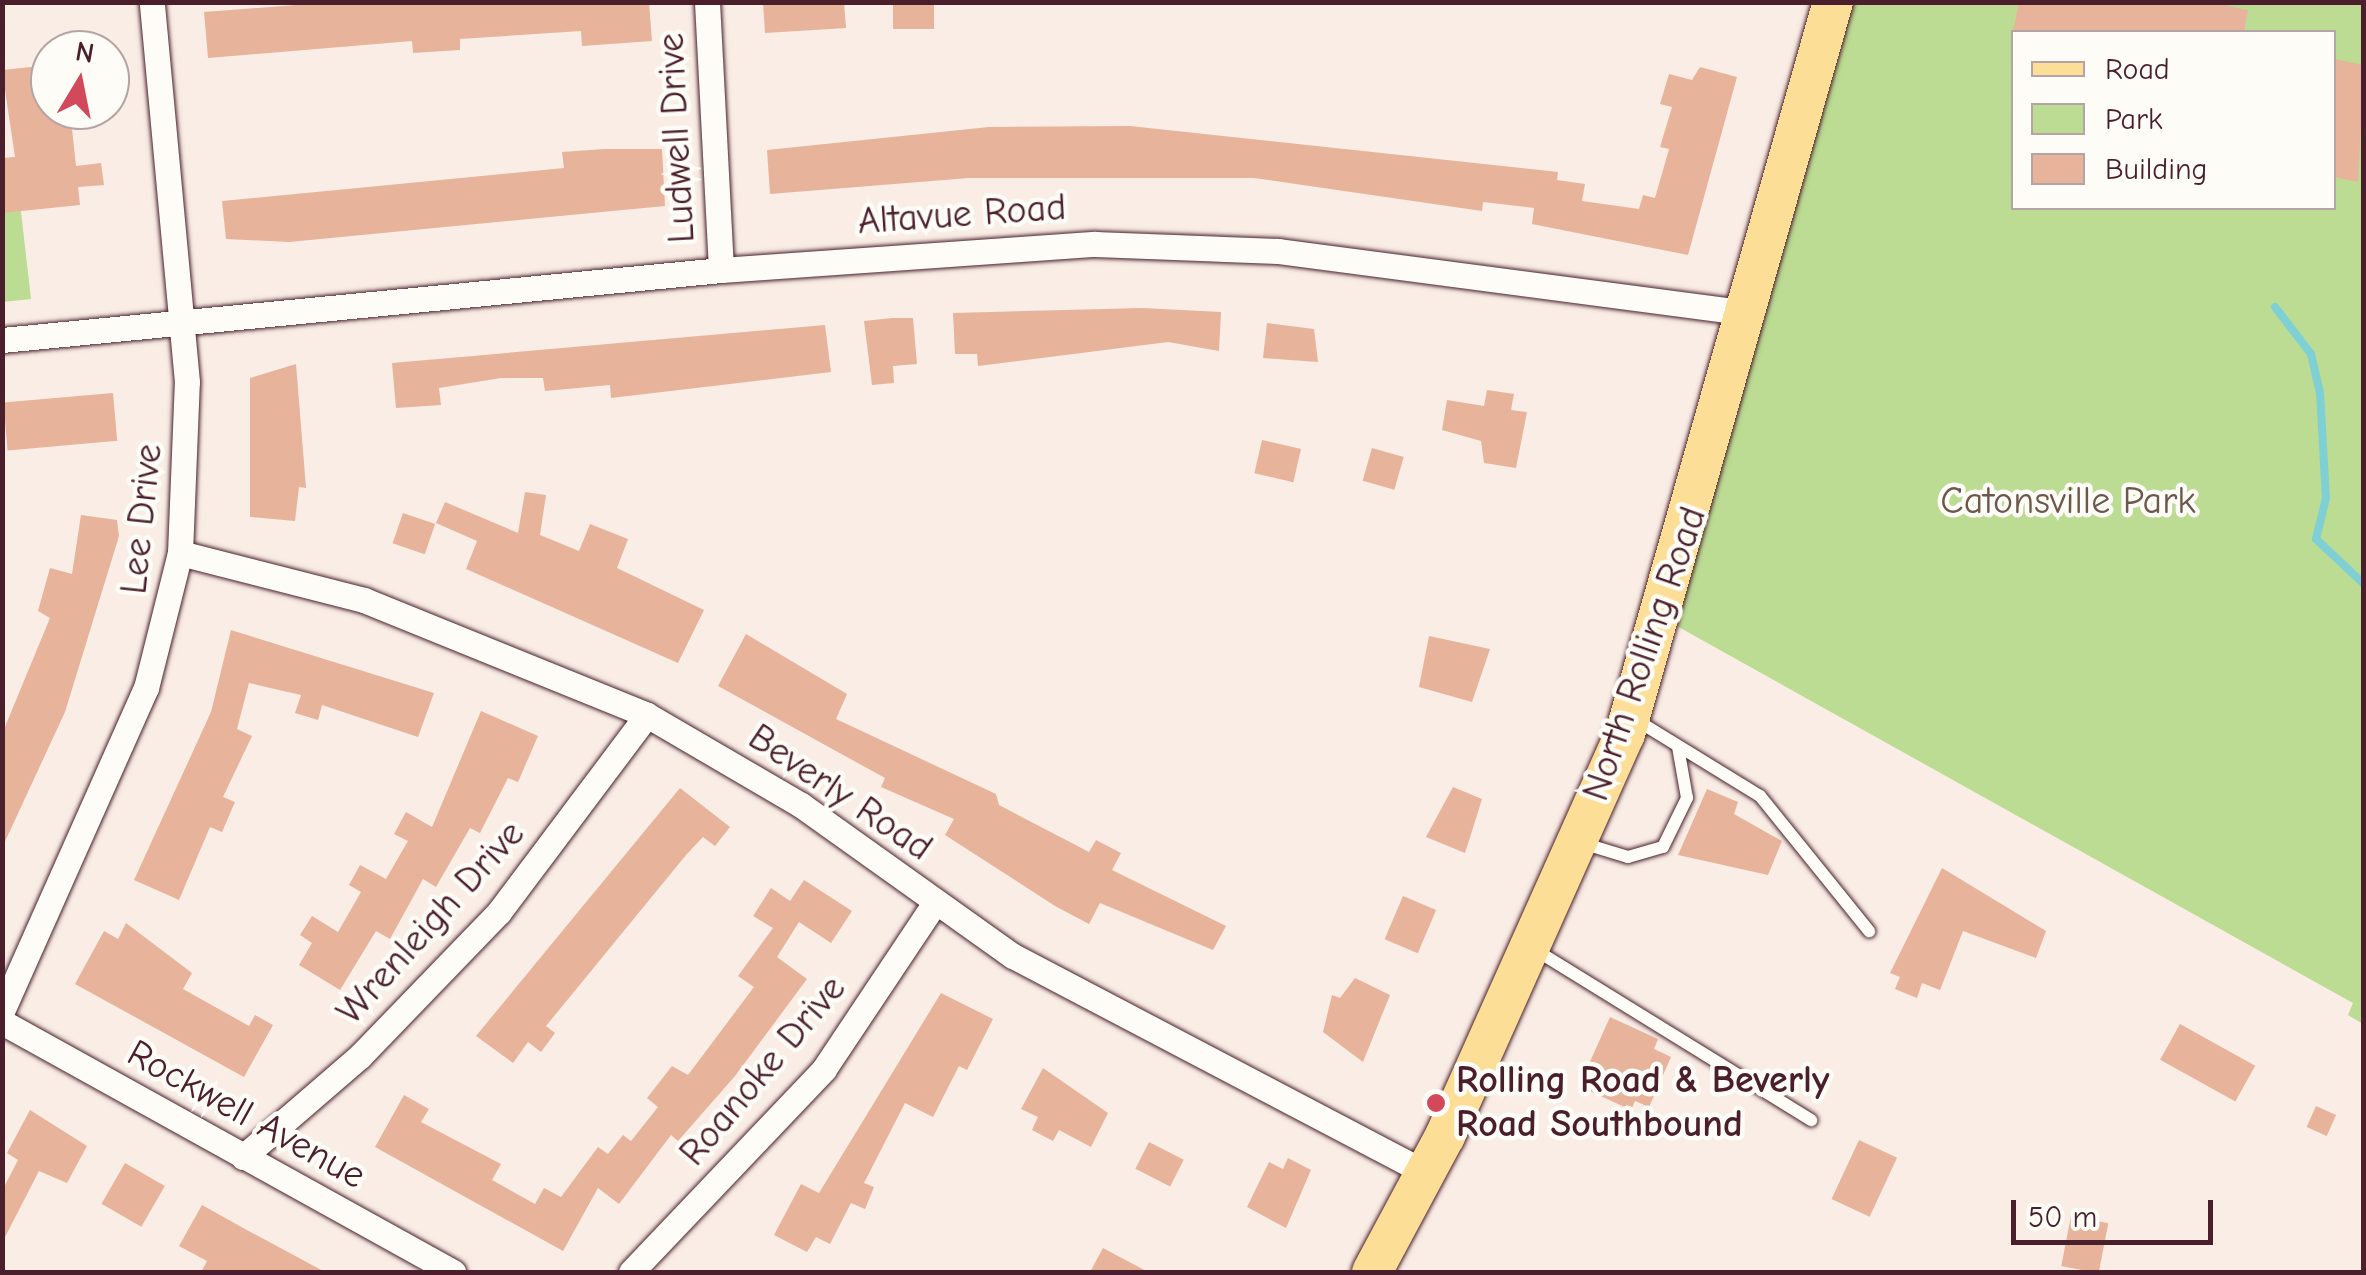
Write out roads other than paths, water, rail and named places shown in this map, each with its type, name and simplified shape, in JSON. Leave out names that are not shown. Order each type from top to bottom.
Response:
[{"type":"main road","name":"North Rolling Road","points":[[1372,1272],[1532,948],[1631,717],[1834,2]]},
{"type":"street","name":"Lee Drive","points":[[2,1011],[146,688],[180,553],[189,441],[152,2]]},
{"type":"street","name":"Ludwell Drive","points":[[707,2],[722,270]]},
{"type":"street","name":"Altavue Road","points":[[2,340],[962,250],[1193,245],[1747,313]]},
{"type":"street","name":"Beverly Road","points":[[180,553],[364,600],[647,715],[801,806],[934,904],[1013,956],[1424,1172]]},
{"type":"street","name":"Wrenleigh Drive","points":[[244,1157],[360,1056],[499,912],[647,715]]},
{"type":"street","name":"Roanoke Drive","points":[[631,1272],[792,1108],[934,904]]},
{"type":"street","name":"Rockwell Avenue","points":[[2,1022],[453,1272]]},
{"type":"lane","points":[[1631,717],[1760,796],[1869,930]]},
{"type":"lane","points":[[1579,842],[1628,857],[1662,847],[1687,798],[1678,747]]},
{"type":"lane","points":[[1532,948],[1811,1120]]},
{"type":"waterway","points":[[2275,307],[2311,354],[2320,392],[2326,498],[2316,539],[2364,584]]},
{"type":"place","name":"Rolling Road & Beverly Road Southbound","points":[[1436,1103]]},
{"type":"park label","name":"Catonsville Park","points":[[2068,502]]}]
